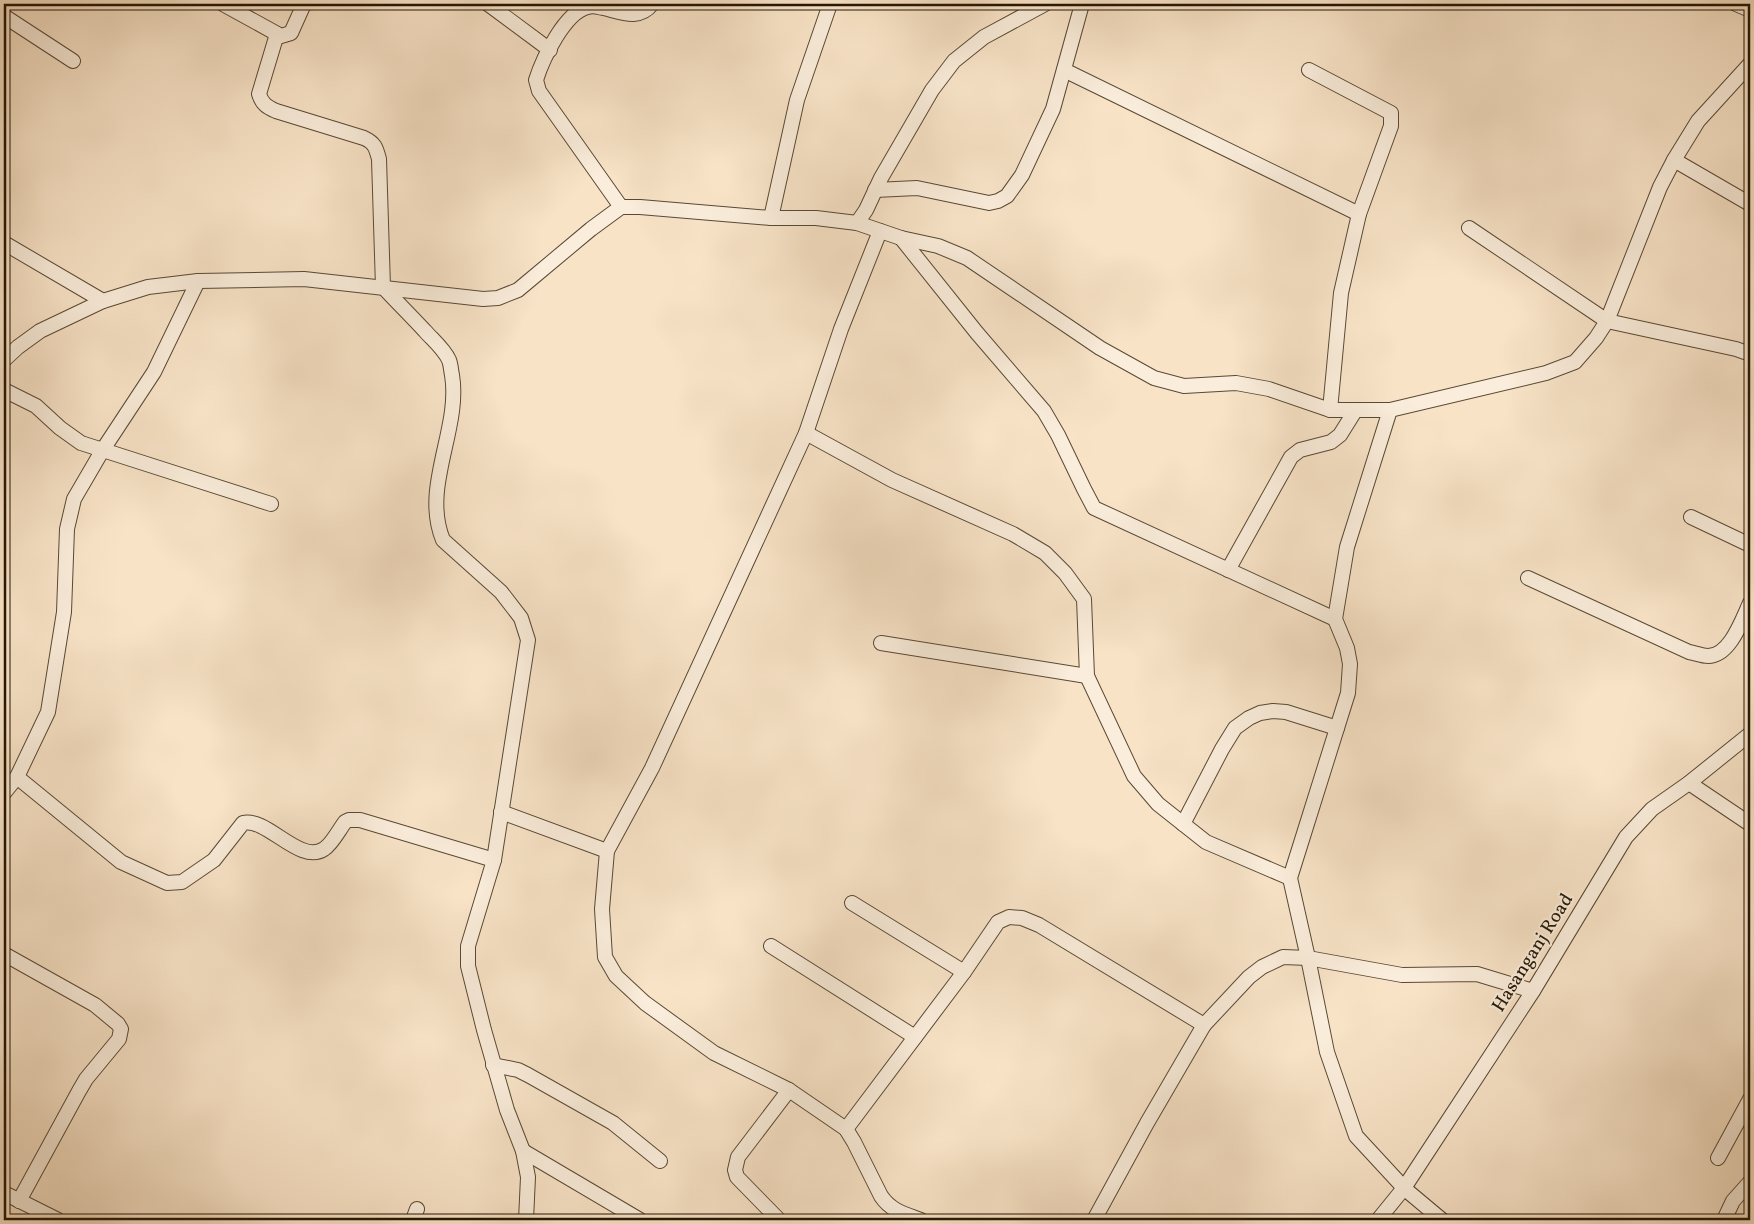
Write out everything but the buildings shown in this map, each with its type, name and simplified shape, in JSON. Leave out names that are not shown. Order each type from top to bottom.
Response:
[{"type":"street","points":[[222,4],[277,34],[286,35],[291,32],[304,4]]},
{"type":"street","points":[[488,4],[550,50]]},
{"type":"street","points":[[621,208],[536,86],[536,80],[563,24],[579,10],[590,6],[629,14],[641,14],[652,4]]},
{"type":"street","points":[[771,218],[797,100],[830,4]]},
{"type":"street","points":[[858,223],[881,178],[932,90],[954,61],[984,37],[1045,4]]},
{"type":"street","points":[[875,190],[918,188],[989,202],[998,202],[1007,196],[1022,175],[1053,109],[1082,4]]},
{"type":"street","points":[[1736,4],[1750,10]]},
{"type":"street","points":[[4,16],[73,61]]},
{"type":"street","points":[[277,34],[259,94],[266,106],[276,111],[364,138],[371,141],[375,146],[379,159],[383,287],[439,347],[449,361],[454,401],[440,465],[436,514],[438,528],[443,540],[501,592],[521,618],[528,640],[494,860],[468,946],[468,966],[493,1065],[507,1110],[523,1151],[528,1177],[526,1220]]},
{"type":"street","points":[[4,360],[40,331],[103,300],[148,287],[198,280],[304,279],[483,299],[498,298],[518,290],[590,229],[621,208],[640,207],[771,218],[816,218],[858,223],[901,238],[938,246],[968,258],[1100,348],[1154,378],[1184,386],[1236,383],[1269,389],[1330,410],[1390,410],[1546,373],[1575,362],[1596,338],[1607,321],[1660,187],[1674,160],[1698,121],[1750,64]]},
{"type":"street","points":[[1064,70],[1359,214]]},
{"type":"street","points":[[1308,70],[1392,113],[1391,126],[1359,214],[1341,293],[1330,410]]},
{"type":"street","points":[[1674,160],[1750,204]]},
{"type":"street","points":[[1469,228],[1607,321],[1736,349],[1750,354]]},
{"type":"street","points":[[880,231],[841,329],[806,433],[652,768],[607,851],[602,909],[605,957],[616,976],[645,1003],[714,1053],[789,1090],[846,1129],[886,1204],[896,1212],[921,1220]]},
{"type":"street","points":[[901,238],[977,333],[1044,411],[1094,508],[1335,619]]},
{"type":"street","points":[[4,243],[103,300]]},
{"type":"street","points":[[198,280],[154,372],[102,451],[74,499],[66,529],[64,612],[48,712],[9,783],[121,862],[167,883],[182,882],[214,860],[243,822],[250,821],[284,840],[312,852],[325,849],[345,822],[360,820],[494,860]]},
{"type":"street","points":[[4,390],[36,406],[80,443],[271,504]]},
{"type":"street","points":[[1390,410],[1347,548],[1335,619],[1347,648],[1350,664],[1348,693],[1290,878],[1327,1052],[1356,1136],[1404,1188],[1442,1220]]},
{"type":"street","points":[[1228,570],[1291,457],[1300,450],[1331,442],[1340,435],[1354,411]]},
{"type":"street","points":[[806,433],[892,480],[1013,534],[1045,553],[1066,573],[1084,599],[1087,676],[1134,776],[1158,804],[1206,842],[1290,878]]},
{"type":"street","points":[[1691,517],[1750,545]]},
{"type":"street","points":[[1528,578],[1689,652],[1709,656],[1721,653],[1730,644],[1750,603]]},
{"type":"street","points":[[881,643],[1087,676]]},
{"type":"street","points":[[1183,824],[1235,728],[1249,718],[1260,713],[1286,712],[1336,728]]},
{"type":"street","name":"Hasanganj Road","points":[[1378,1220],[1404,1188],[1534,991],[1626,837],[1652,809],[1689,783],[1750,734]]},
{"type":"street","points":[[1689,783],[1750,824]]},
{"type":"street","points":[[501,812],[607,851]]},
{"type":"street","points":[[852,903],[964,972]]},
{"type":"street","points":[[846,1129],[964,972],[998,922],[1009,916],[1022,918],[1039,925],[1204,1025]]},
{"type":"street","points":[[771,946],[915,1036]]},
{"type":"street","points":[[4,954],[94,1005],[118,1024],[121,1029],[120,1039],[79,1091],[19,1200]]},
{"type":"street","points":[[1094,1220],[1204,1025],[1249,977],[1262,967],[1283,958],[1308,958],[1402,975],[1477,974],[1534,991]]},
{"type":"street","points":[[493,1065],[518,1070],[597,1113],[614,1123],[660,1161]]},
{"type":"street","points":[[778,1220],[737,1176],[735,1170],[738,1157],[789,1090]]},
{"type":"street","points":[[1718,1158],[1750,1099]]},
{"type":"street","points":[[523,1151],[640,1220]]},
{"type":"street","points":[[1724,1220],[1733,1201],[1750,1182]]},
{"type":"street","points":[[4,1193],[58,1220]]}]
